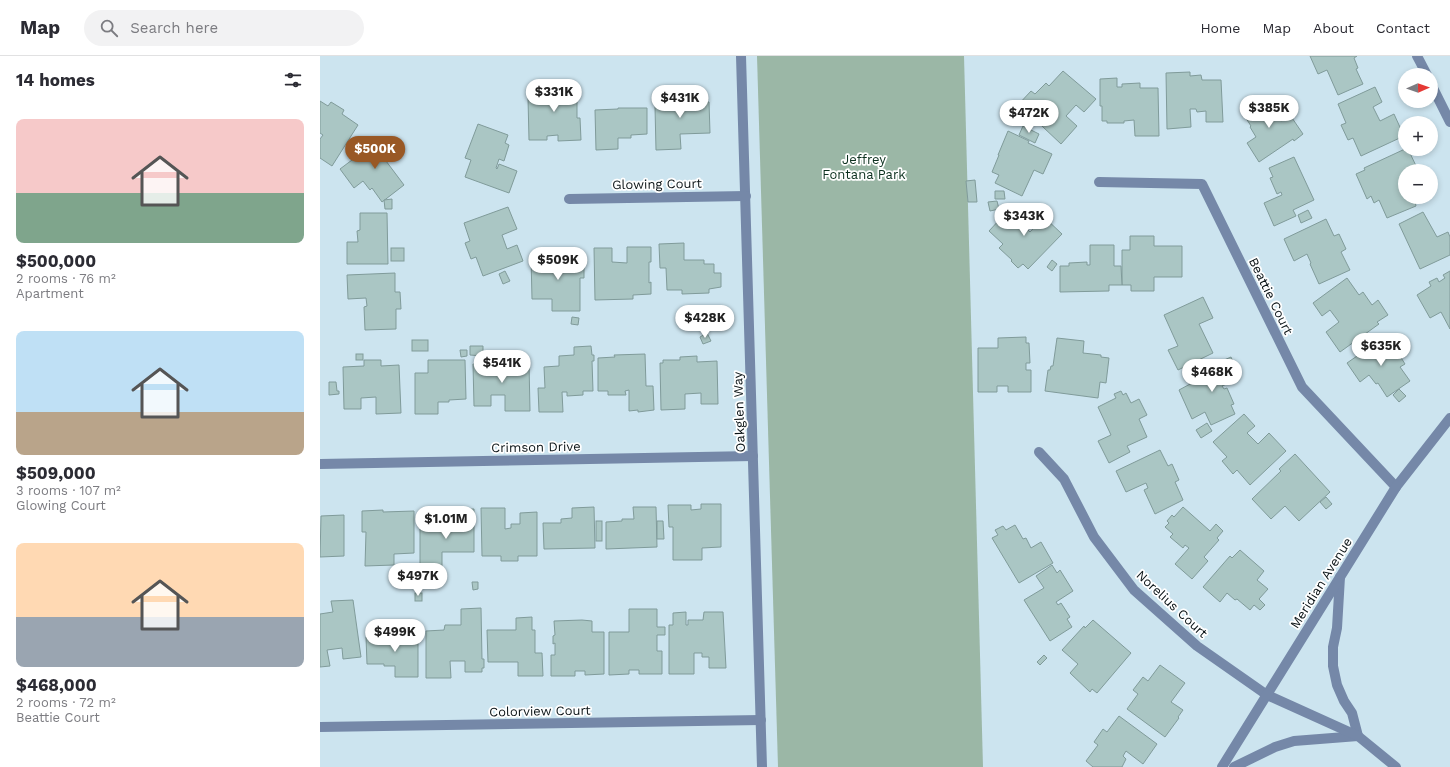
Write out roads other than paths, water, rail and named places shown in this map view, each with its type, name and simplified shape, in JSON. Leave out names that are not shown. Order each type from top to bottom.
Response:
[{"type":"street","name":"Oakglen Way","points":[[741,56],[762,767]]},
{"type":"street","points":[[1417,56],[1423,68]]},
{"type":"street","points":[[1438,98],[1450,122]]},
{"type":"street","name":"Beattie Court","points":[[1099,182],[1202,184],[1302,387],[1396,487]]},
{"type":"street","name":"Glowing Court","points":[[569,199],[746,196]]},
{"type":"street","name":"Meridian Avenue","points":[[1222,767],[1396,487],[1450,418]]},
{"type":"street","name":"Norelius Court","points":[[1039,452],[1064,479],[1094,537],[1134,590],[1197,646],[1267,695],[1358,736],[1396,767]]},
{"type":"street","name":"Crimson Drive","points":[[320,464],[753,456]]},
{"type":"street","points":[[1234,767],[1275,747],[1294,741],[1358,736],[1352,713],[1344,701],[1337,685],[1333,666],[1333,647],[1337,628],[1340,576]]},
{"type":"street","name":"Colorview Court","points":[[320,727],[761,720]]},
{"type":"park label","name":"Jeffrey Fontana Park","points":[[864,166]]}]
